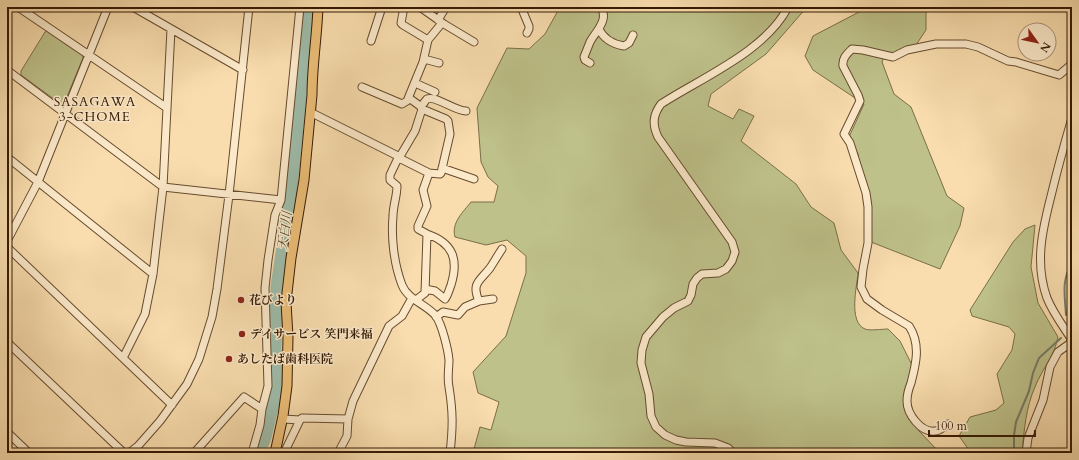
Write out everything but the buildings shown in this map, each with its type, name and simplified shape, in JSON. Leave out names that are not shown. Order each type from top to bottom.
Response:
[{"type":"main road","points":[[275,453],[283,419],[288,364],[286,302],[291,258],[304,180],[318,7]]},
{"type":"street","points":[[18,7],[167,108]]},
{"type":"street","points":[[7,241],[38,182],[108,7]]},
{"type":"street","points":[[133,7],[243,70]]},
{"type":"street","points":[[129,453],[138,446],[160,421],[187,384],[199,359],[212,317],[218,289],[249,7]]},
{"type":"street","points":[[252,453],[260,425],[262,409],[268,386],[265,288],[275,215],[281,200],[300,7]]},
{"type":"street","points":[[371,41],[382,7]]},
{"type":"street","points":[[404,7],[401,23],[402,25],[428,40]]},
{"type":"street","points":[[420,7],[474,42]]},
{"type":"street","points":[[362,87],[402,104],[409,98],[424,59],[428,40],[440,21],[446,7]]},
{"type":"street","points":[[521,7],[529,26],[527,33]]},
{"type":"street","points":[[590,63],[585,60],[584,57],[590,42],[602,25],[603,10],[601,7]]},
{"type":"street","points":[[733,453],[728,448],[714,442],[686,442],[676,440],[665,435],[656,427],[651,416],[649,394],[641,363],[642,350],[646,337],[663,317],[674,308],[688,301],[696,278],[702,274],[718,273],[726,269],[732,261],[735,252],[732,242],[658,137],[654,130],[653,120],[656,111],[662,104],[751,49],[780,20],[788,7]]},
{"type":"street","points":[[123,358],[145,314],[153,274],[163,187],[172,29]]},
{"type":"street","points":[[599,29],[609,41],[624,46],[629,43],[633,35]]},
{"type":"street","points":[[948,424],[937,431],[928,431],[921,427],[910,414],[907,402],[917,355],[912,331],[909,326],[867,299],[861,288],[868,243],[868,207],[866,193],[850,143],[844,134],[860,101],[843,66],[843,61],[846,54],[852,49],[864,50],[893,57],[907,50],[936,44],[958,43],[978,47],[1008,61],[1059,75],[1072,64]]},
{"type":"street","points":[[424,59],[439,63]]},
{"type":"street","points":[[7,70],[163,187],[281,200]]},
{"type":"street","points":[[415,83],[435,92]]},
{"type":"street","points":[[310,112],[429,173],[440,174],[450,134],[448,121],[422,108],[409,98]]},
{"type":"street","points":[[450,453],[453,412],[449,389],[448,358],[444,339],[436,317],[403,288],[401,282],[394,247],[393,215],[397,186],[390,180],[390,175],[415,131],[422,108],[427,99],[430,98],[437,100],[460,111],[466,111]]},
{"type":"street","points":[[1026,453],[1028,438],[1042,400],[1050,367],[1058,352],[1072,341],[1055,315],[1046,296],[1042,279],[1040,257],[1041,238],[1044,223],[1058,164],[1072,118]]},
{"type":"street","points":[[7,157],[153,274]]},
{"type":"street","points":[[442,168],[474,179]]},
{"type":"street","points":[[425,289],[435,291],[445,299],[447,297],[454,273],[453,254],[450,249],[442,241],[420,230],[418,226],[427,206],[423,190],[429,173]]},
{"type":"street","points":[[338,453],[347,436],[348,419],[353,401],[389,326],[402,316],[414,299],[424,293],[427,234]]},
{"type":"street","points":[[7,248],[172,405]]},
{"type":"street","points":[[479,301],[476,294],[478,280],[491,266],[502,249]]},
{"type":"street","points":[[436,317],[442,312],[458,315],[465,307],[479,301],[493,299]]},
{"type":"street","points":[[7,342],[124,453]]},
{"type":"street","points":[[194,453],[244,397],[262,409]]},
{"type":"street","points":[[283,419],[348,419]]},
{"type":"street","points":[[284,453],[300,420]]},
{"type":"street","points":[[7,432],[26,452]]},
{"type":"green space","points":[[560,7],[807,7],[766,54],[711,94],[708,106],[733,119],[739,109],[754,116],[741,141],[796,184],[811,207],[834,223],[841,250],[858,273],[855,295],[855,312],[857,319],[860,325],[865,329],[888,329],[900,341],[916,373],[907,409],[919,431],[940,453],[479,453],[474,449],[480,427],[491,430],[499,402],[478,393],[473,372],[506,336],[526,273],[526,256],[507,240],[486,245],[455,237],[454,232],[456,222],[471,202],[494,202],[498,186],[488,177],[481,162],[477,108],[507,48],[529,49],[545,34]]},
{"type":"green space","points":[[862,7],[926,7],[926,30],[916,45],[884,57],[882,62],[894,94],[911,107],[947,196],[964,208],[960,226],[940,269],[871,242],[858,154],[849,137],[864,104],[813,70],[805,56],[813,36],[859,12]]},
{"type":"green space","points":[[47,31],[83,55],[64,104],[62,105],[21,75],[21,71]]},
{"type":"green space","points":[[1035,225],[1031,267],[1038,303],[1058,337],[1051,356],[1038,380],[1029,403],[1022,453],[971,453],[959,436],[970,417],[996,410],[1004,403],[997,374],[1012,350],[1015,334],[1009,327],[972,316],[970,310],[1013,242],[1025,229]]},
{"type":"waterway","name":"天白川","points":[[259,453],[265,437],[278,384],[275,348],[277,287],[290,199],[309,7]]},
{"type":"waterway","points":[[1066,315],[1065,282],[1066,276],[1072,264]]},
{"type":"waterway","points":[[1014,453],[1016,422],[1029,391],[1033,373],[1039,358],[1061,338]]},
{"type":"place","name":"花びより","points":[[241,300]]},
{"type":"place","name":"デイサービス 笑門来福","points":[[242,334]]},
{"type":"place","name":"あしたば歯科医院","points":[[229,359]]},
{"type":"district","name":"SASAGAWA 3-CHOME","points":[[95,110]]}]
